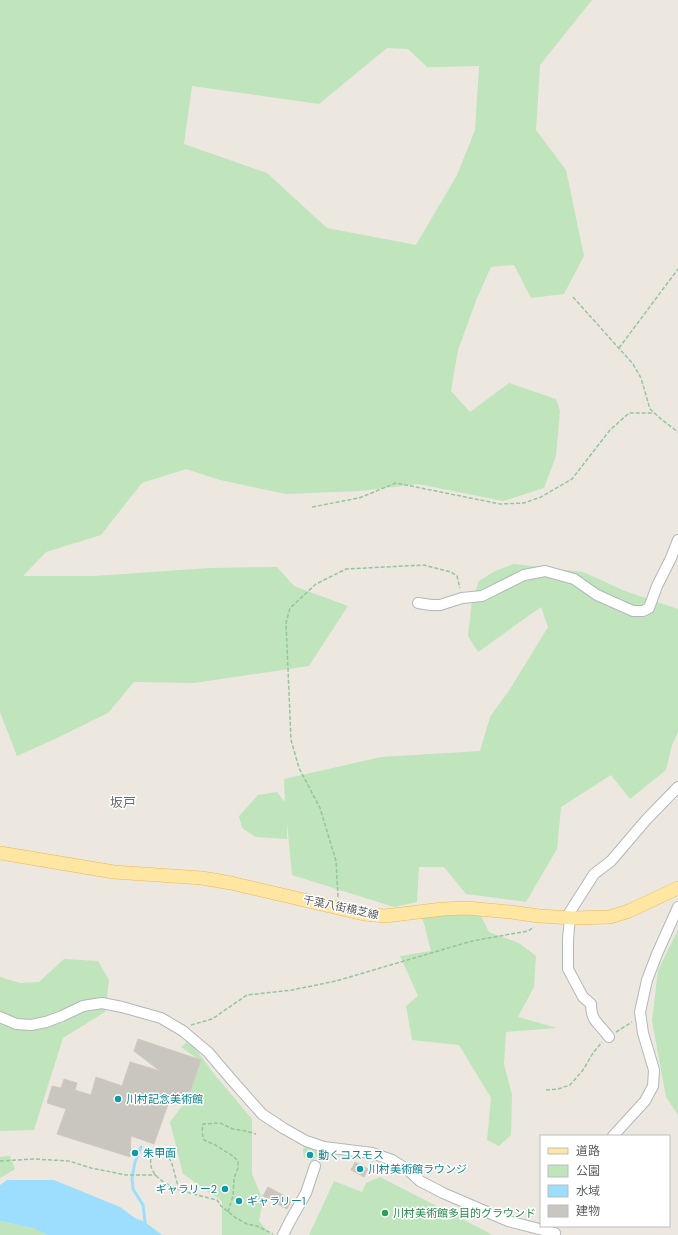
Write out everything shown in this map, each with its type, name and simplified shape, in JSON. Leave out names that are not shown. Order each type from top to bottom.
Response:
[{"type":"main road","name":"千葉八街横芝線","points":[[0,853],[114,872],[202,878],[231,883],[364,914],[385,916],[443,909],[467,908],[551,917],[610,917],[630,911],[678,888]]},
{"type":"street","points":[[418,603],[440,605],[462,598],[482,596],[524,575],[545,571],[574,579],[597,595],[633,611],[643,612],[649,608],[657,586],[678,540]]},
{"type":"street","points":[[609,1037],[593,1018],[590,1004],[583,998],[568,969],[568,918],[594,874],[611,861],[646,820],[678,788]]},
{"type":"street","points":[[614,1135],[645,1101],[653,1086],[654,1070],[643,1033],[640,1012],[647,980],[678,907]]},
{"type":"street","points":[[0,1017],[16,1024],[31,1025],[46,1022],[83,1006],[102,1003],[161,1018],[180,1029],[208,1052],[262,1114],[298,1137],[324,1147],[372,1153],[392,1160],[403,1166],[420,1181],[443,1193],[508,1221],[556,1231]]},
{"type":"street","points":[[284,1235],[306,1193],[315,1166]]},
{"type":"path","points":[[619,348],[678,269]]},
{"type":"path","points":[[574,297],[633,364],[641,378],[650,409],[678,432]]},
{"type":"path","points":[[312,508],[359,498],[396,483],[500,504],[524,503],[541,497],[572,479],[610,430],[629,413],[654,413]]},
{"type":"path","points":[[339,907],[336,861],[320,808],[299,768],[291,740],[286,623],[290,608],[316,584],[346,568],[424,565],[444,570],[458,576],[462,598]]},
{"type":"path","points":[[180,1029],[212,1019],[247,995],[292,990],[336,981],[472,940],[528,931],[551,917]]},
{"type":"path","points":[[546,1090],[558,1090],[570,1085],[583,1070],[601,1043],[627,1025],[641,1018]]},
{"type":"path","points":[[228,1212],[233,1196],[234,1178],[238,1168],[238,1161],[233,1156],[204,1140],[202,1132],[203,1124],[220,1123],[233,1129],[256,1134]]},
{"type":"path","points":[[179,1190],[167,1152],[159,1148],[151,1150],[151,1166],[156,1175],[163,1181],[179,1190],[217,1200],[221,1206],[236,1218],[275,1235]]},
{"type":"path","points":[[0,1161],[34,1159],[69,1161],[90,1168],[129,1175],[156,1175]]},
{"type":"green space","points":[[0,0],[592,0],[540,65],[536,130],[566,170],[584,256],[564,294],[531,298],[514,265],[491,267],[477,298],[458,350],[451,391],[470,412],[509,383],[556,399],[560,411],[556,456],[544,488],[503,501],[418,484],[360,491],[286,494],[220,480],[186,469],[142,483],[101,535],[46,552],[23,576],[95,576],[209,568],[277,567],[294,586],[348,606],[309,666],[194,683],[134,682],[108,713],[17,756],[0,712]],"holes":[[[387,48],[408,49],[427,67],[479,66],[475,130],[457,175],[416,245],[327,228],[267,173],[184,144],[192,86],[319,104]]]},
{"type":"green space","points":[[514,564],[583,572],[625,591],[678,609],[678,732],[672,745],[666,770],[630,799],[611,775],[561,807],[557,849],[526,902],[466,894],[444,867],[419,867],[417,902],[394,907],[292,875],[287,823],[287,839],[256,837],[242,828],[239,816],[258,795],[277,792],[285,802],[284,779],[381,757],[480,751],[490,717],[510,689],[548,627],[541,607],[478,652],[468,636],[472,600],[479,581],[495,571]]},
{"type":"green space","points":[[480,914],[489,932],[519,943],[536,956],[534,987],[518,1017],[557,1028],[506,1032],[504,1064],[512,1095],[511,1135],[499,1146],[487,1140],[491,1098],[459,1045],[412,1040],[406,1006],[418,996],[400,956],[431,951],[422,916]]},
{"type":"green space","points":[[678,930],[678,1115],[666,1097],[652,1021],[658,970]]},
{"type":"green space","points":[[64,959],[98,961],[109,980],[105,1012],[63,1038],[34,1130],[0,1131],[0,977],[20,983],[39,982]]},
{"type":"green space","points":[[189,1040],[215,1075],[252,1119],[252,1174],[263,1200],[259,1221],[271,1235],[222,1235],[222,1201],[183,1174],[170,1122],[188,1098],[201,1061],[181,1047]]},
{"type":"green space","points":[[304,1146],[319,1152],[315,1159],[311,1161],[304,1157]]},
{"type":"green space","points":[[10,1156],[15,1169],[0,1178],[0,1157]]},
{"type":"green space","name":"川村美術館多目的グラウンド","points":[[380,1177],[491,1234],[309,1235],[334,1181],[362,1192],[366,1183]]},
{"type":"green space","points":[[0,1221],[33,1228],[48,1235],[0,1235]]},
{"type":"water","points":[[7,1180],[54,1180],[120,1207],[135,1218],[145,1222],[162,1235],[48,1235],[33,1228],[0,1221],[0,1185]]},
{"type":"building","points":[[138,1039],[201,1060],[188,1098],[172,1093],[154,1144],[131,1136],[130,1157],[57,1134],[66,1109],[47,1103],[52,1086],[61,1088],[64,1079],[77,1083],[75,1090],[91,1095],[96,1077],[122,1086],[130,1062],[160,1071],[134,1051]]},
{"type":"building","name":"川村美術館ラウンジ","points":[[355,1162],[368,1169],[364,1177],[351,1170]]},
{"type":"building","points":[[268,1187],[292,1200],[287,1209],[263,1196]]},
{"type":"waterway","points":[[141,1147],[135,1162],[132,1178],[133,1189],[143,1205],[145,1222]]},
{"type":"place","name":"川村記念美術館","points":[[118,1099]]},
{"type":"place","name":"朱甲面","points":[[135,1153]]},
{"type":"place","name":"動くコスモス","points":[[310,1155]]},
{"type":"place","name":"川村美術館ラウンジ","points":[[360,1169]]},
{"type":"place","name":"ギャラリー2","points":[[225,1189]]},
{"type":"place","name":"ギャラリー1","points":[[239,1201]]},
{"type":"place","name":"川村美術館多目的グラウンド","points":[[385,1213]]},
{"type":"district","name":"坂戸","points":[[123,802]]}]
